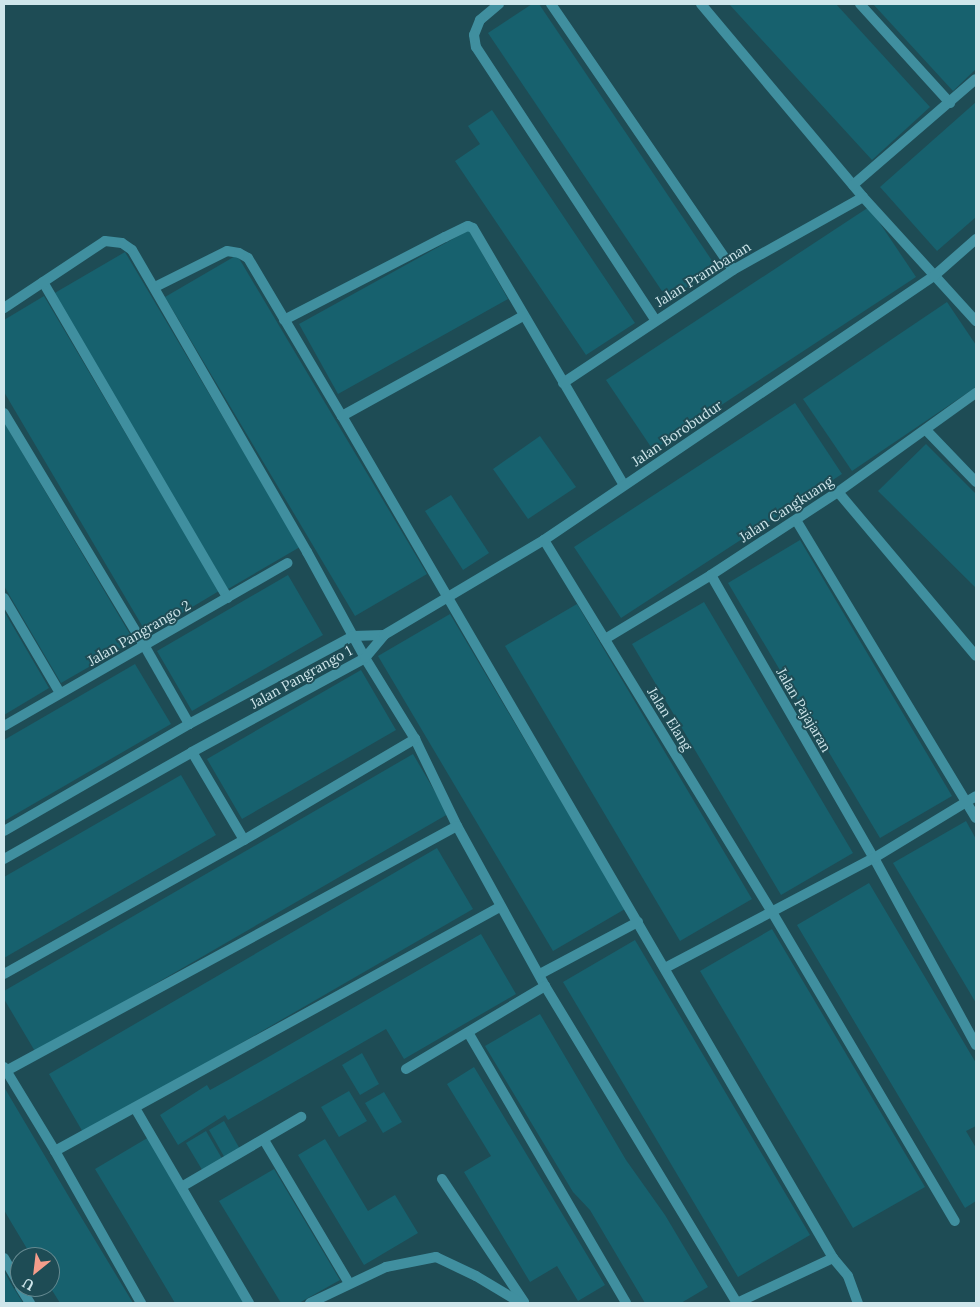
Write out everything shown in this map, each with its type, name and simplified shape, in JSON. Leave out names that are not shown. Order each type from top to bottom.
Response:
[{"type":"street","points":[[499,4],[480,20],[474,34],[476,47],[655,320]]},
{"type":"street","points":[[551,4],[733,270]]},
{"type":"street","points":[[701,4],[863,197],[976,321]]},
{"type":"street","points":[[860,4],[950,103]]},
{"type":"street","points":[[853,184],[976,79]]},
{"type":"street","name":"Jalan Prambanan","points":[[563,383],[655,320],[733,270],[863,197]]},
{"type":"street","points":[[284,320],[468,226],[473,228],[482,240],[523,316],[624,485]]},
{"type":"street","name":"Jalan Borobudur","points":[[384,634],[544,540],[934,276],[976,239]]},
{"type":"street","points":[[4,308],[105,242],[122,243],[132,250],[155,287],[365,658],[415,739],[457,826],[545,986],[737,1303],[833,1258]]},
{"type":"street","points":[[155,287],[227,251],[239,253],[248,258],[833,1258],[848,1276],[858,1303]]},
{"type":"street","points":[[43,282],[228,598]]},
{"type":"street","points":[[342,416],[523,316]]},
{"type":"street","name":"Jalan Cangkuang","points":[[605,639],[711,575],[796,520],[976,393]]},
{"type":"street","points":[[4,412],[144,645],[189,724]]},
{"type":"street","points":[[926,430],[976,482]]},
{"type":"street","points":[[838,492],[976,656]]},
{"type":"street","points":[[796,520],[976,818]]},
{"type":"street","name":"Jalan Elang","points":[[544,540],[772,912],[955,1222]]},
{"type":"street","name":"Jalan Pangrango 2","points":[[4,726],[287,563]]},
{"type":"street","name":"Jalan Pajajaran","points":[[711,575],[874,858],[976,1045]]},
{"type":"street","points":[[4,598],[60,694]]},
{"type":"street","name":"Jalan Pangrango 1","points":[[4,831],[189,724],[353,636],[384,634]]},
{"type":"street","name":"Jalan Pangrango 1","points":[[4,859],[192,752],[365,658],[384,634]]},
{"type":"street","points":[[4,974],[244,840],[415,739]]},
{"type":"street","points":[[192,752],[244,840]]},
{"type":"street","points":[[665,968],[874,858],[976,796]]},
{"type":"street","points":[[141,1303],[55,1151],[5,1069],[457,826]]},
{"type":"street","points":[[55,1151],[500,907]]},
{"type":"street","points":[[540,974],[638,922]]},
{"type":"street","points":[[406,1069],[469,1034],[545,986]]},
{"type":"street","points":[[469,1034],[626,1303]]},
{"type":"street","points":[[136,1108],[249,1303]]},
{"type":"street","points":[[182,1186],[301,1117]]},
{"type":"street","points":[[264,1140],[349,1283]]},
{"type":"street","points":[[442,1179],[523,1303]]},
{"type":"street","points":[[310,1303],[386,1267],[436,1257],[476,1276],[523,1303]]},
{"type":"building","points":[[532,4],[539,4],[717,268],[668,300],[488,33]]},
{"type":"building","points":[[729,4],[836,4],[930,107],[872,160]]},
{"type":"building","points":[[873,4],[976,4],[976,69],[953,91]]},
{"type":"building","points":[[976,102],[976,217],[937,251],[880,187]]},
{"type":"building","points":[[492,110],[635,323],[586,355],[455,161],[480,144],[468,126]]},
{"type":"building","points":[[869,207],[916,277],[653,450],[606,380]]},
{"type":"building","points":[[469,230],[508,299],[338,394],[299,324]]},
{"type":"building","points":[[125,252],[300,547],[228,589],[53,294]]},
{"type":"building","points":[[237,255],[427,574],[355,616],[165,297]]},
{"type":"building","points":[[44,296],[219,591],[147,634],[4,392],[4,320]]},
{"type":"building","points":[[947,302],[976,345],[976,387],[852,471],[803,399]]},
{"type":"building","points":[[795,403],[842,474],[621,618],[574,547]]},
{"type":"building","points":[[4,422],[134,641],[61,683],[4,586]]},
{"type":"building","points":[[540,436],[576,487],[528,519],[493,469]]},
{"type":"building","points":[[926,444],[976,494],[976,588],[878,491]]},
{"type":"building","points":[[451,495],[489,553],[463,570],[425,511]]},
{"type":"building","points":[[800,540],[952,796],[880,838],[728,583]]},
{"type":"building","points":[[288,575],[323,635],[192,711],[157,651]]},
{"type":"building","points":[[704,602],[853,853],[781,895],[632,644]]},
{"type":"building","points":[[577,604],[752,899],[680,941],[505,646]]},
{"type":"building","points":[[4,611],[49,688],[4,715]]},
{"type":"building","points":[[450,614],[625,909],[553,951],[378,656]]},
{"type":"building","points":[[135,664],[171,724],[4,821],[4,740]]},
{"type":"building","points":[[361,670],[396,730],[242,819],[207,759]]},
{"type":"building","points":[[413,754],[448,814],[36,1053],[4,999],[4,991]]},
{"type":"building","points":[[181,775],[216,835],[4,958],[4,877]]},
{"type":"building","points":[[966,821],[976,839],[976,1003],[893,863]]},
{"type":"building","points":[[437,848],[473,909],[84,1134],[49,1074]]},
{"type":"building","points":[[869,883],[976,1063],[976,1126],[966,1131],[976,1148],[976,1201],[965,1208],[797,925]]},
{"type":"building","points":[[772,929],[925,1187],[853,1228],[700,971]]},
{"type":"building","points":[[481,934],[516,994],[404,1059],[386,1029],[228,1120],[225,1115],[178,1145],[160,1115],[207,1085],[210,1090],[230,1079]]},
{"type":"building","points":[[635,940],[810,1235],[738,1277],[563,982]]},
{"type":"building","points":[[540,1014],[626,1160],[665,1215],[708,1287],[681,1303],[645,1303],[590,1210],[573,1192],[485,1046]]},
{"type":"building","points":[[362,1053],[379,1084],[360,1095],[342,1065]]},
{"type":"building","points":[[474,1067],[605,1285],[578,1301],[557,1266],[530,1282],[464,1172],[491,1156],[447,1084]]},
{"type":"building","points":[[4,1087],[133,1303],[60,1303],[56,1297],[60,1297],[60,1247],[26,1247],[4,1210]]},
{"type":"building","points":[[349,1091],[367,1121],[339,1137],[321,1107]]},
{"type":"building","points":[[384,1092],[402,1122],[383,1133],[365,1103]]},
{"type":"building","points":[[224,1121],[241,1151],[226,1160],[209,1130]]},
{"type":"building","points":[[206,1131],[224,1162],[204,1173],[186,1143]]},
{"type":"building","points":[[149,1137],[248,1303],[175,1303],[95,1169]]},
{"type":"building","points":[[325,1139],[368,1211],[395,1195],[418,1233],[364,1265],[298,1155]]},
{"type":"building","points":[[274,1169],[340,1280],[299,1303],[281,1303],[219,1201]]},
{"type":"building","points":[[4,1271],[10,1282],[10,1297],[19,1297],[23,1303],[4,1303]]}]
